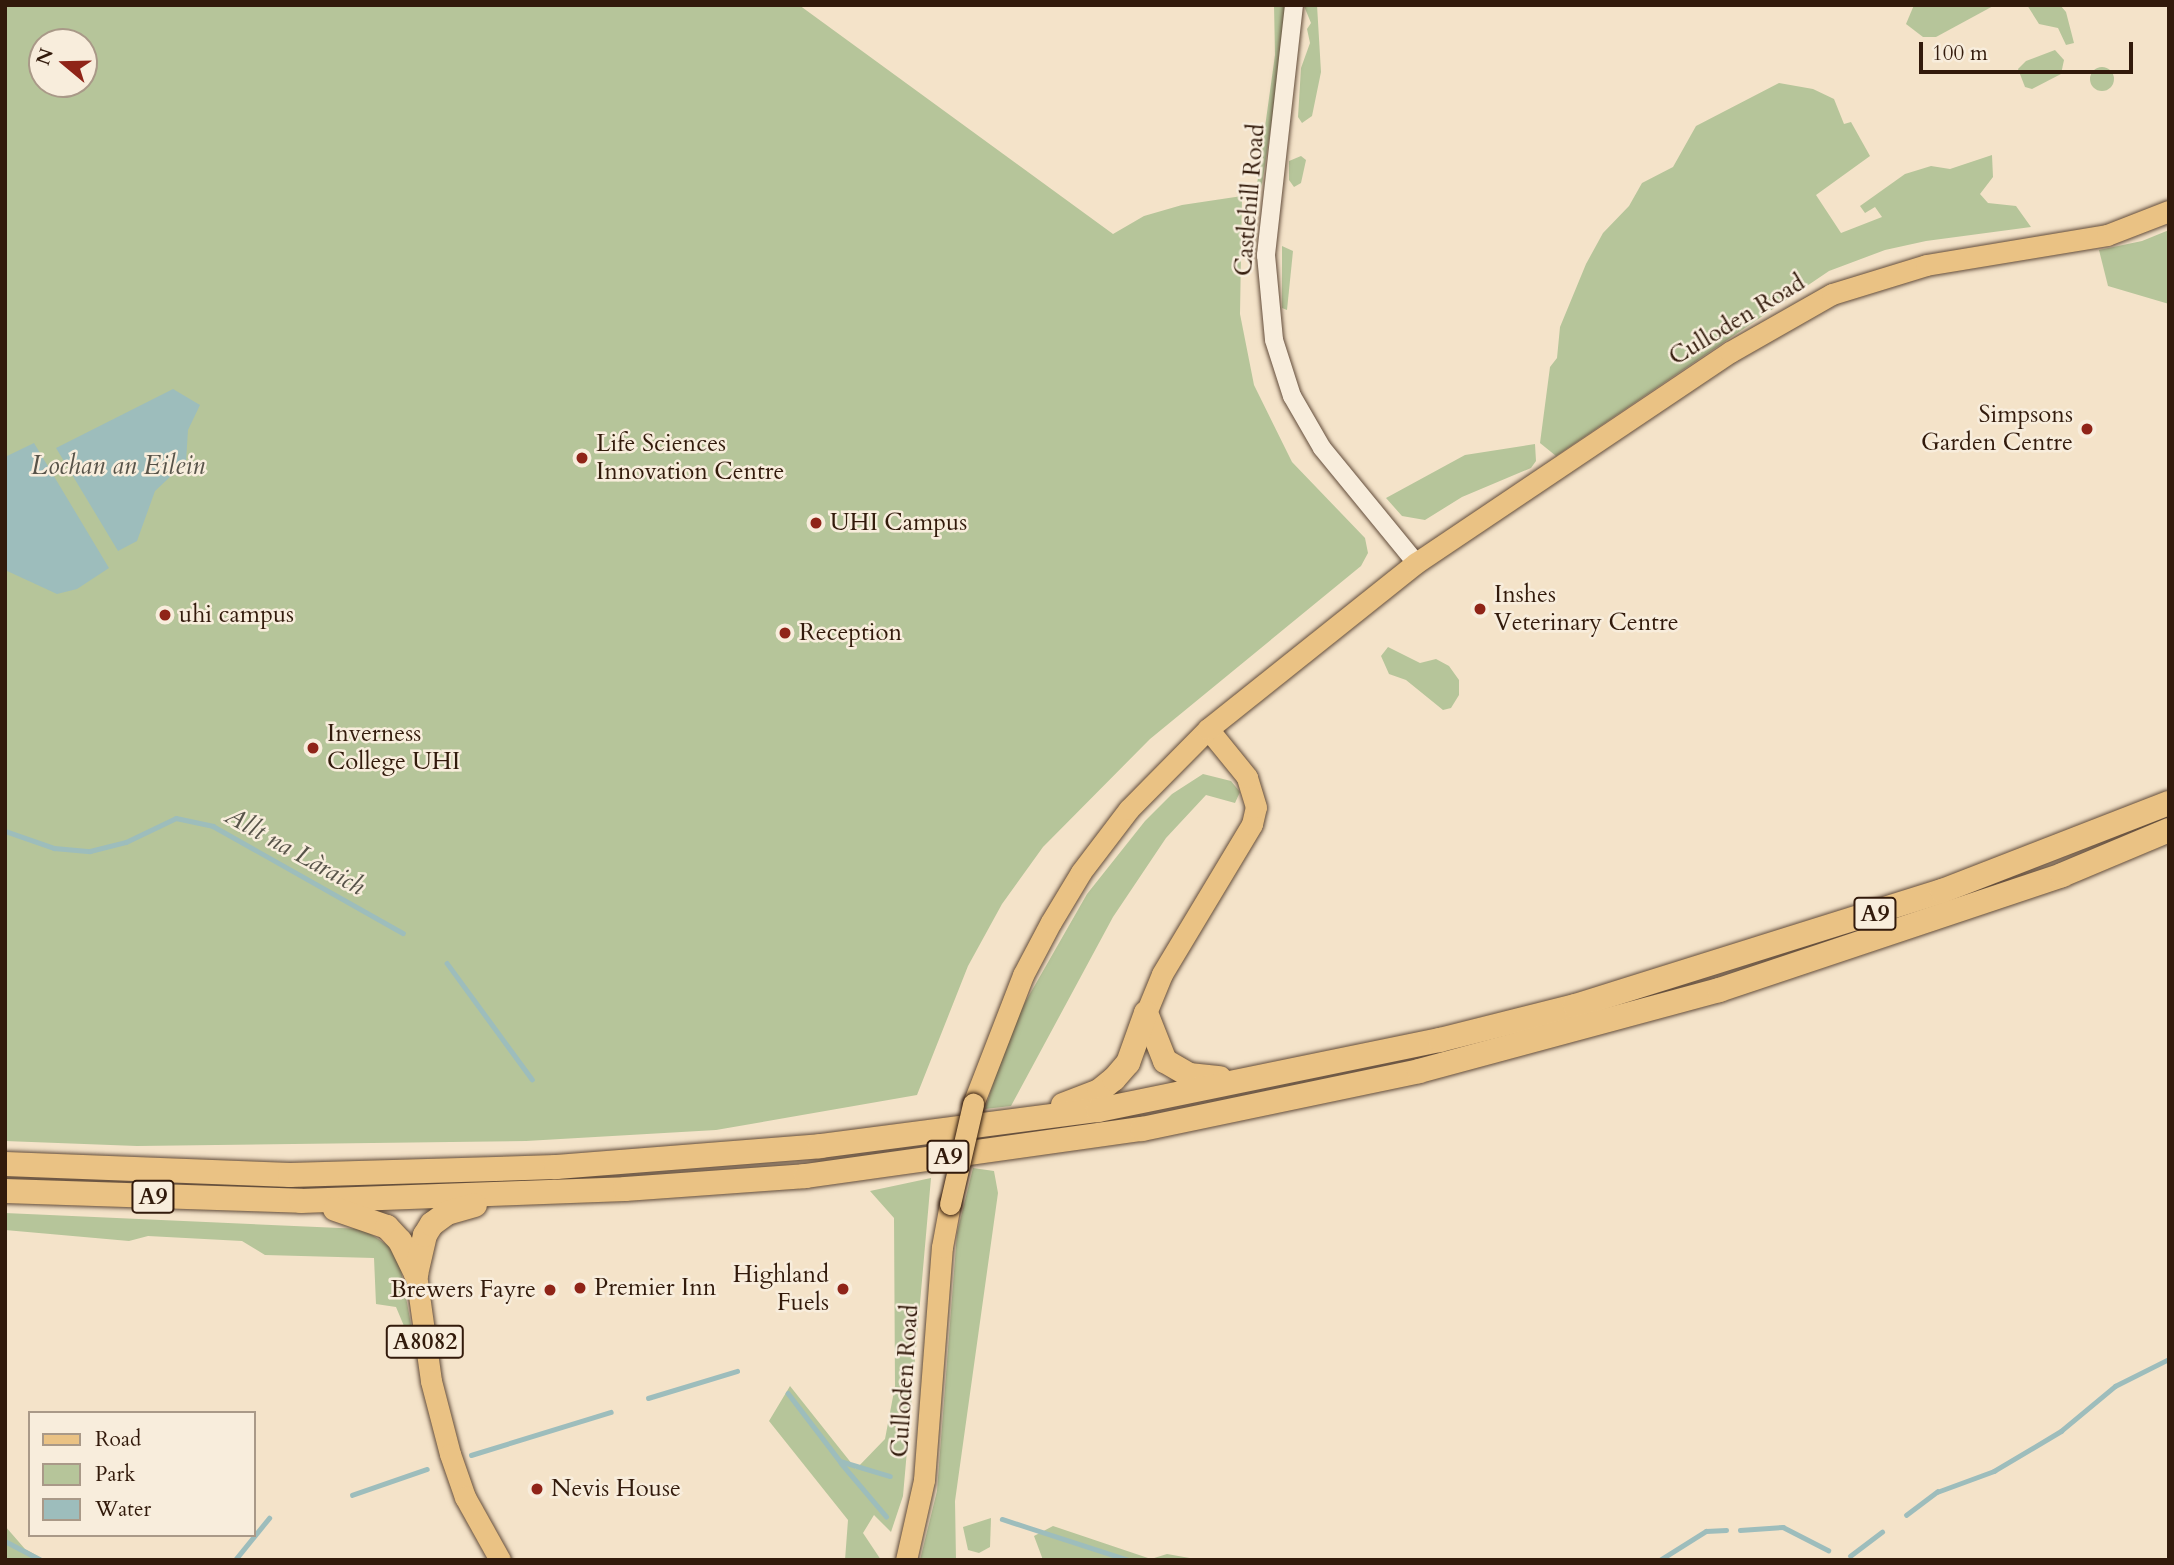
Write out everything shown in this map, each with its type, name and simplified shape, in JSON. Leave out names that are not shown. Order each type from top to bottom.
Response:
[{"type":"highway","name":"A9","points":[[5,1164],[290,1175],[518,1169],[713,1157],[1008,1123],[1262,1078],[1588,1003],[1942,891],[2169,803]]},
{"type":"highway","name":"A9","points":[[5,1191],[301,1202],[514,1194],[806,1176],[1142,1129],[1419,1071],[1707,993],[1870,942],[2062,875],[2169,830]]},
{"type":"highway","name":"A9","points":[[1146,1013],[1158,1050],[1175,1069],[1205,1077],[1262,1078]]},
{"type":"highway","name":"A9","points":[[1008,1123],[1079,1099],[1114,1079],[1128,1063],[1146,1013]]},
{"type":"highway","name":"A9","points":[[416,1274],[425,1235],[438,1218],[514,1194]]},
{"type":"highway","name":"A9","points":[[301,1202],[379,1222],[400,1241],[416,1274]]},
{"type":"main road","name":"Culloden Road","points":[[906,1560],[924,1480],[942,1247],[973,1104],[1023,975],[1081,872],[1129,809],[1208,729],[1416,564],[1730,352],[1832,294],[1926,265],[2107,235],[2169,211]]},
{"type":"main road","points":[[1146,1013],[1162,974],[1245,839],[1254,815],[1253,792],[1247,777],[1208,729]]},
{"type":"main road","name":"A8082","points":[[416,1274],[431,1381],[450,1454],[466,1497],[500,1560]]},
{"type":"street","name":"Castlehill Road","points":[[1294,5],[1266,255],[1273,340],[1292,396],[1322,448],[1416,564]]},
{"type":"green space","points":[[5,5],[799,5],[1113,234],[1144,216],[1182,205],[1242,196],[1240,314],[1254,385],[1292,462],[1365,538],[1368,553],[1361,566],[1150,739],[1043,847],[1002,904],[968,966],[917,1095],[716,1130],[526,1141],[137,1146],[5,1141]]},
{"type":"green space","points":[[1274,5],[1290,5],[1262,184],[1255,199],[1275,55]]},
{"type":"green space","points":[[1317,5],[1321,72],[1312,116],[1302,123],[1298,117],[1301,68],[1310,43],[1307,29],[1311,23],[1304,6]]},
{"type":"green space","points":[[1914,5],[1995,5],[1936,37],[1923,37],[1906,24]]},
{"type":"green space","points":[[2027,5],[2060,5],[2066,12],[2074,43],[2066,45],[2058,28],[2039,24]]},
{"type":"green space","points":[[2055,50],[2064,60],[2061,74],[2032,89],[2025,87],[2018,69],[2026,61]]},
{"type":"green space","points":[[2102,67],[2111,70],[2114,79],[2111,88],[2102,91],[2093,88],[2090,79],[2093,70]]},
{"type":"green space","points":[[1779,83],[1813,89],[1834,99],[1844,124],[1851,122],[1870,156],[1816,195],[1841,233],[1882,217],[1875,207],[1865,213],[1860,206],[1905,174],[1931,166],[1950,169],[1992,155],[1993,177],[1980,194],[1988,203],[2016,206],[2031,227],[1926,241],[1885,250],[1829,271],[1556,456],[1540,443],[1550,367],[1557,358],[1560,327],[1586,264],[1603,233],[1629,206],[1642,183],[1673,167],[1696,126]]},
{"type":"green space","points":[[1301,156],[1306,160],[1301,183],[1294,187],[1289,180],[1289,161]]},
{"type":"green space","points":[[2169,230],[2169,304],[2108,286],[2099,250],[2142,241]]},
{"type":"green space","points":[[1282,246],[1293,251],[1287,310],[1282,308]]},
{"type":"green space","points":[[1535,444],[1536,461],[1531,468],[1462,497],[1425,520],[1402,516],[1386,498],[1465,455]]},
{"type":"green space","points":[[1388,647],[1420,663],[1436,659],[1449,666],[1459,680],[1459,695],[1451,708],[1443,710],[1406,680],[1389,674],[1381,656]]},
{"type":"green space","points":[[1203,774],[1231,781],[1240,792],[1235,803],[1206,795],[1166,838],[1113,917],[1011,1106],[985,1109],[1011,1027],[1087,894],[1145,821],[1172,794]]},
{"type":"green space","points":[[973,1168],[994,1171],[998,1193],[955,1501],[956,1560],[920,1560],[937,1491],[957,1233]]},
{"type":"green space","points":[[931,1178],[903,1496],[891,1532],[874,1515],[863,1533],[881,1560],[845,1560],[848,1520],[769,1421],[790,1386],[856,1469],[885,1439],[895,1386],[894,1218],[870,1191]]},
{"type":"green space","points":[[5,1213],[363,1229],[392,1248],[401,1270],[417,1357],[396,1307],[376,1304],[374,1258],[265,1255],[242,1241],[148,1236],[129,1241],[5,1230]]},
{"type":"green space","points":[[991,1518],[990,1547],[979,1553],[968,1550],[963,1527]]},
{"type":"green space","points":[[5,1526],[25,1549],[45,1560],[5,1560]]},
{"type":"green space","points":[[1053,1526],[1151,1559],[1167,1554],[1201,1560],[1043,1560],[1034,1536]]},
{"type":"water","name":"Lochan an Eilein","points":[[173,389],[200,405],[188,430],[186,462],[155,491],[137,541],[118,551],[56,448]]},
{"type":"water","points":[[34,443],[109,568],[77,589],[57,594],[5,570],[5,457]]},
{"type":"waterway","name":"Allt na Làraich","points":[[5,831],[54,848],[90,851],[126,842],[176,818],[213,826],[403,933]]},
{"type":"waterway","name":"Allt na Làraich","points":[[447,963],[532,1079]]},
{"type":"waterway","points":[[1906,1515],[1937,1492],[1994,1471],[2061,1431],[2115,1386],[2169,1359]]},
{"type":"waterway","points":[[648,1398],[737,1371]]},
{"type":"waterway","points":[[788,1393],[840,1461],[890,1476]]},
{"type":"waterway","points":[[471,1455],[611,1412]]},
{"type":"waterway","points":[[841,1463],[886,1516]]},
{"type":"waterway","points":[[352,1495],[427,1469]]},
{"type":"waterway","points":[[256,1534],[269,1518]]},
{"type":"waterway","points":[[1002,1519],[1128,1560]]},
{"type":"waterway","points":[[1740,1530],[1783,1527],[1828,1550]]},
{"type":"waterway","points":[[1660,1560],[1706,1531],[1726,1530]]},
{"type":"waterway","points":[[1850,1556],[1882,1532]]},
{"type":"waterway","points":[[235,1560],[254,1537]]},
{"type":"waterway","points":[[5,1541],[41,1560]]},
{"type":"place","name":"Simpsons Garden Centre","points":[[2087,429]]},
{"type":"place","name":"Life Sciences Innovation Centre","points":[[582,458]]},
{"type":"place","name":"UHI Campus","points":[[816,523]]},
{"type":"place","name":"Inshes Veterinary Centre","points":[[1480,609]]},
{"type":"place","name":"uhi campus","points":[[165,615]]},
{"type":"place","name":"Reception","points":[[785,633]]},
{"type":"place","name":"Inverness College UHI","points":[[313,748]]},
{"type":"place","name":"Premier Inn","points":[[580,1288]]},
{"type":"place","name":"Highland Fuels","points":[[843,1289]]},
{"type":"place","name":"Brewers Fayre","points":[[550,1290]]},
{"type":"place","name":"Nevis House","points":[[537,1489]]}]
